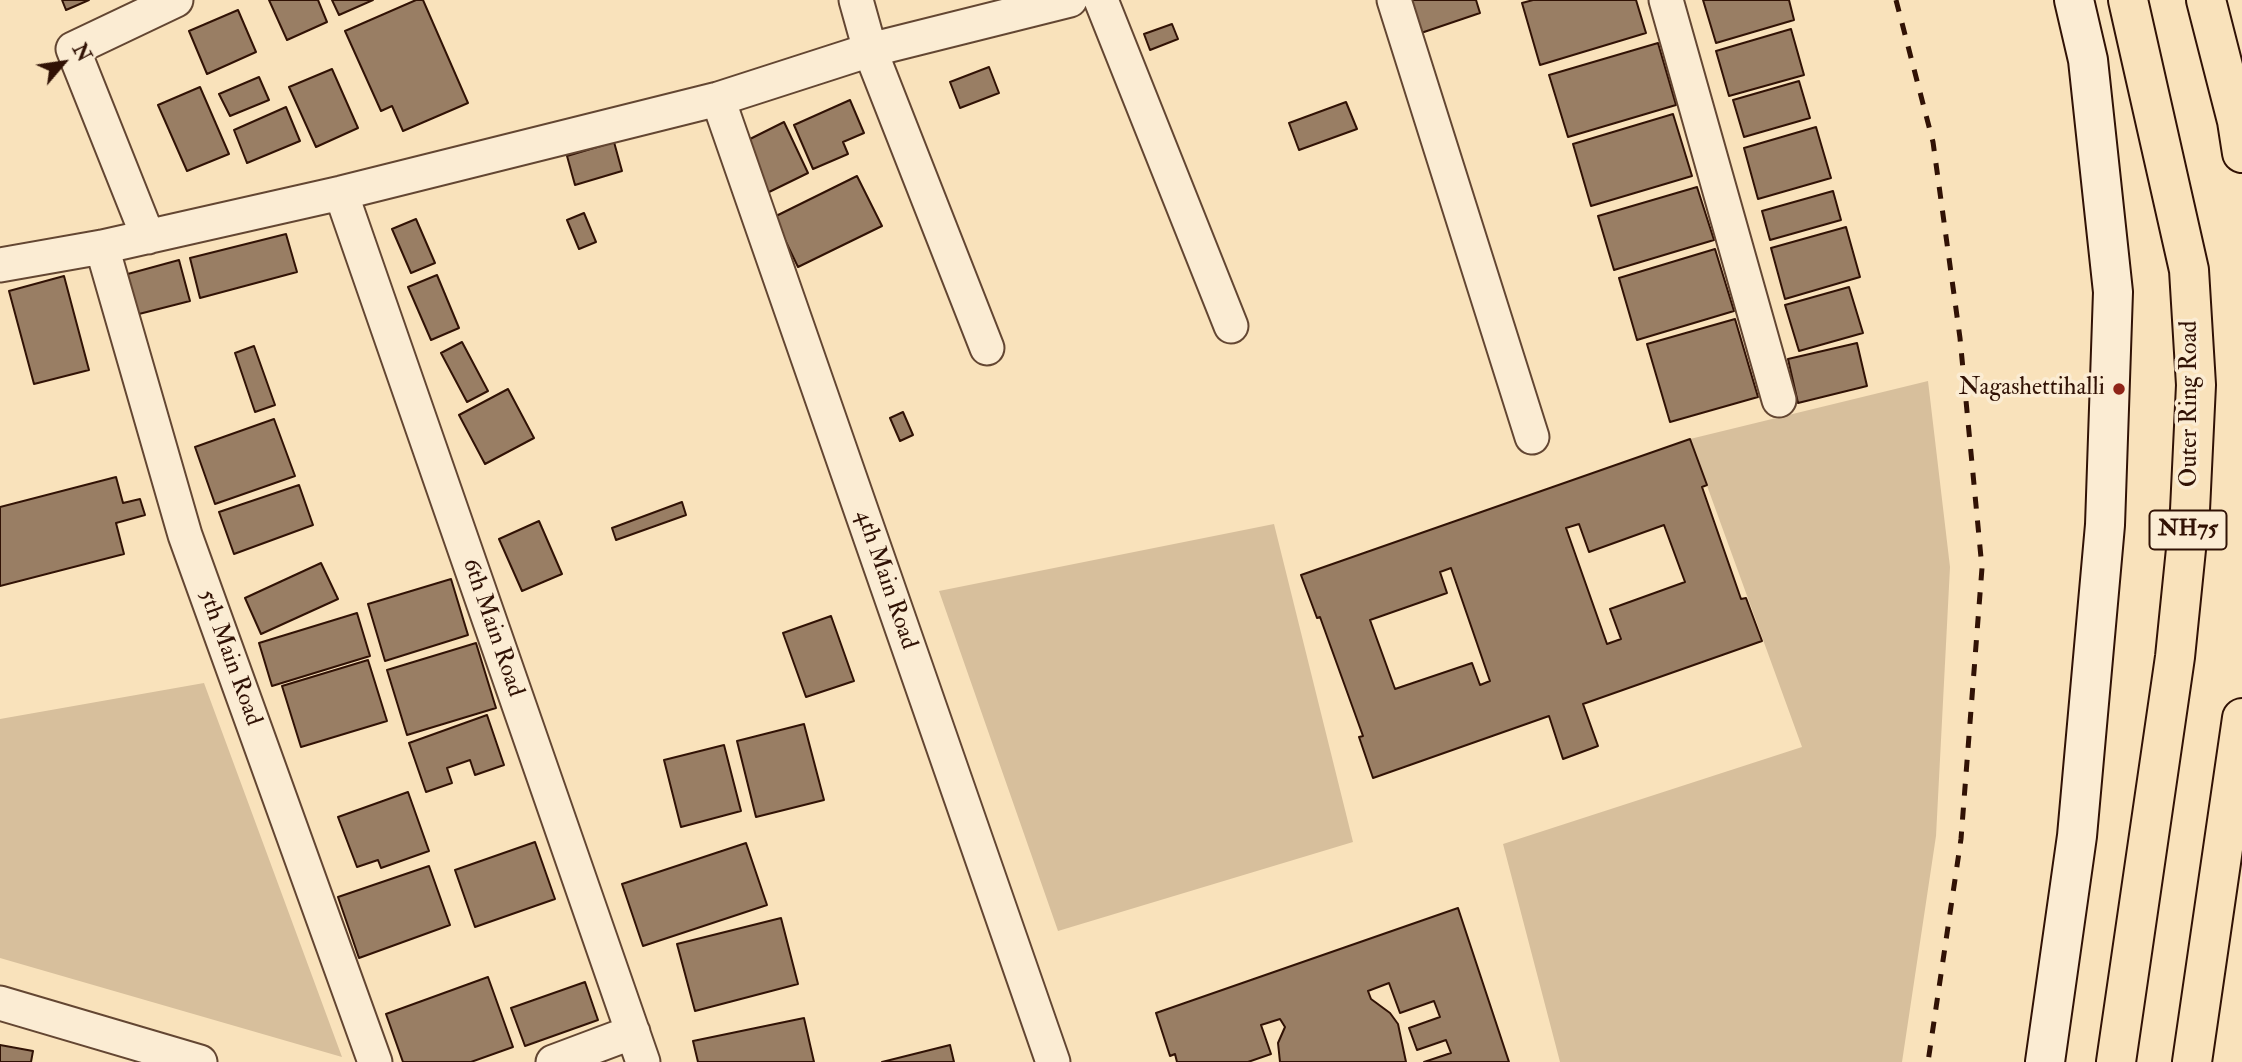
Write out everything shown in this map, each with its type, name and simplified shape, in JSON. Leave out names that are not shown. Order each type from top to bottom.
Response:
[{"type":"highway","name":"Outer Ring Road","points":[[2116,1062],[2175,657],[2190,510],[2196,385],[2189,270],[2128,0]]},
{"type":"highway","points":[[2206,0],[2240,132]]},
{"type":"highway","points":[[2192,1062],[2242,718]]},
{"type":"street","points":[[148,236],[73,49],[176,0]]},
{"type":"street","points":[[856,0],[870,50],[987,348]]},
{"type":"street","points":[[0,265],[102,247],[341,193],[718,99],[870,50],[1070,0]]},
{"type":"street","points":[[1101,0],[1231,326]]},
{"type":"street","points":[[1394,0],[1532,437]]},
{"type":"street","points":[[1666,0],[1779,400]]},
{"type":"street","points":[[2045,1062],[2077,836],[2105,525],[2112,306],[2088,60],[2074,0]]},
{"type":"street","name":"4th Main Road","points":[[718,99],[1053,1062]]},
{"type":"street","name":"6th Main Road","points":[[341,193],[638,1047]]},
{"type":"street","name":"5th Main Road","points":[[102,247],[185,535],[374,1062]]},
{"type":"street","points":[[0,1003],[200,1062]]},
{"type":"street","points":[[552,1062],[638,1047]]},
{"type":"shaded area","points":[[1928,381],[1950,567],[1936,836],[1902,1062],[1560,1062],[1503,844],[1802,747],[1690,439]]},
{"type":"shaded area","points":[[1274,524],[1353,842],[1058,931],[939,591]]},
{"type":"shaded area","points":[[204,683],[342,1057],[0,958],[0,719]]},
{"type":"building","points":[[62,0],[89,0],[66,10]]},
{"type":"building","points":[[269,0],[318,0],[327,22],[287,40]]},
{"type":"building","points":[[332,0],[373,0],[339,15]]},
{"type":"building","points":[[416,0],[423,0],[468,103],[403,131],[392,106],[381,111],[345,31]]},
{"type":"building","points":[[1410,0],[1476,0],[1480,13],[1421,33]]},
{"type":"building","points":[[1533,0],[1636,0],[1646,33],[1540,65],[1522,3]]},
{"type":"building","points":[[1703,0],[1789,0],[1794,20],[1716,43]]},
{"type":"building","points":[[238,10],[256,52],[207,74],[189,31]]},
{"type":"building","points":[[1172,24],[1178,39],[1150,50],[1144,34]]},
{"type":"building","points":[[1791,29],[1804,75],[1729,96],[1716,51]]},
{"type":"building","points":[[1658,43],[1676,105],[1568,137],[1549,75]]},
{"type":"building","points":[[989,67],[999,93],[960,108],[950,82]]},
{"type":"building","points":[[332,69],[358,128],[316,147],[289,87]]},
{"type":"building","points":[[259,77],[269,100],[230,116],[219,94]]},
{"type":"building","points":[[1799,81],[1810,118],[1744,137],[1733,100]]},
{"type":"building","points":[[200,87],[229,154],[187,171],[158,105]]},
{"type":"building","points":[[850,100],[864,133],[843,142],[848,154],[813,169],[794,125]]},
{"type":"building","points":[[1346,102],[1357,129],[1299,150],[1289,123]]},
{"type":"building","points":[[286,107],[300,141],[247,163],[234,130]]},
{"type":"building","points":[[1673,114],[1692,176],[1591,206],[1573,144]]},
{"type":"building","points":[[784,122],[808,173],[765,194],[740,144]]},
{"type":"building","points":[[1816,127],[1831,178],[1758,199],[1744,148]]},
{"type":"building","points":[[614,142],[622,171],[575,185],[567,156]]},
{"type":"building","points":[[857,176],[882,226],[798,267],[774,217]]},
{"type":"building","points":[[1697,187],[1714,240],[1614,270],[1598,216]]},
{"type":"building","points":[[1833,191],[1841,220],[1770,240],[1762,211]]},
{"type":"building","points":[[584,213],[596,242],[579,249],[567,220]]},
{"type":"building","points":[[416,219],[435,263],[411,273],[392,229]]},
{"type":"building","points":[[1846,227],[1860,277],[1785,299],[1771,248]]},
{"type":"building","points":[[286,234],[297,272],[200,298],[190,258]]},
{"type":"building","points":[[1715,249],[1734,311],[1637,340],[1619,278]]},
{"type":"building","points":[[179,260],[190,301],[135,315],[124,275]]},
{"type":"building","points":[[437,275],[459,328],[431,340],[408,287]]},
{"type":"building","points":[[64,276],[89,370],[34,384],[9,291]]},
{"type":"building","points":[[1849,287],[1863,333],[1799,351],[1785,305]]},
{"type":"building","points":[[1735,319],[1758,397],[1670,422],[1647,344]]},
{"type":"building","points":[[462,342],[488,391],[467,402],[441,353]]},
{"type":"building","points":[[1857,343],[1867,386],[1798,403],[1788,359]]},
{"type":"building","points":[[254,346],[275,405],[255,412],[235,353]]},
{"type":"building","points":[[508,389],[534,438],[485,464],[459,415]]},
{"type":"building","points":[[903,412],[913,435],[900,441],[890,418]]},
{"type":"building","points":[[274,419],[295,476],[215,504],[195,447]]},
{"type":"building","points":[[1690,439],[1707,485],[1702,487],[1741,599],[1746,598],[1762,641],[1583,704],[1598,746],[1563,759],[1549,716],[1373,778],[1359,737],[1363,736],[1320,617],[1317,618],[1301,575]],"holes":[[[1579,524],[1589,552],[1664,525],[1685,582],[1610,609],[1621,639],[1607,644],[1566,528]],[[1451,568],[1490,681],[1480,685],[1472,663],[1395,689],[1370,620],[1447,593],[1440,572]]]},
{"type":"building","points":[[116,477],[123,503],[140,499],[145,515],[116,523],[124,554],[0,586],[0,507]]},
{"type":"building","points":[[299,485],[313,525],[234,554],[219,512]]},
{"type":"building","points":[[682,502],[686,515],[616,540],[612,528]]},
{"type":"building","points":[[539,521],[562,574],[522,591],[499,539]]},
{"type":"building","points":[[321,563],[338,599],[261,634],[245,598]]},
{"type":"building","points":[[451,579],[468,635],[385,661],[368,604]]},
{"type":"building","points":[[357,613],[370,656],[272,686],[259,643]]},
{"type":"building","points":[[831,616],[854,681],[806,697],[783,633]]},
{"type":"building","points":[[476,643],[496,708],[407,735],[387,670]]},
{"type":"building","points":[[368,660],[387,721],[301,747],[282,686]]},
{"type":"building","points":[[487,715],[504,765],[475,775],[470,760],[447,768],[452,783],[426,792],[409,743]]},
{"type":"building","points":[[804,724],[824,800],[756,817],[737,741]]},
{"type":"building","points":[[724,745],[741,811],[681,827],[664,760]]},
{"type":"building","points":[[408,792],[429,851],[381,868],[378,860],[357,867],[338,817]]},
{"type":"building","points":[[535,842],[555,899],[475,927],[455,870]]},
{"type":"building","points":[[746,843],[767,905],[643,946],[622,884]]},
{"type":"building","points":[[429,866],[450,925],[359,958],[338,897]]},
{"type":"building","points":[[1458,908],[1509,1062],[1424,1062],[1451,1053],[1446,1040],[1417,1050],[1409,1028],[1440,1017],[1434,1001],[1400,1013],[1389,983],[1368,991],[1371,999],[1390,1013],[1398,1024],[1406,1062],[1280,1062],[1278,1043],[1285,1027],[1280,1019],[1261,1025],[1271,1054],[1248,1062],[1177,1062],[1175,1054],[1170,1056],[1156,1013]]},
{"type":"building","points":[[781,918],[798,984],[695,1011],[677,944]]},
{"type":"building","points":[[488,977],[513,1047],[471,1062],[403,1062],[386,1014]]},
{"type":"building","points":[[585,982],[598,1020],[525,1046],[511,1008]]},
{"type":"building","points":[[804,1018],[814,1062],[698,1062],[693,1041]]},
{"type":"building","points":[[0,1045],[33,1051],[31,1062],[0,1062]]},
{"type":"building","points":[[950,1045],[954,1062],[882,1062]]},
{"type":"railway","points":[[1896,0],[1933,142],[1960,338],[1982,568],[1961,839],[1928,1062]]},
{"type":"place","name":"Nagashettihalli","points":[[2119,389]]}]
